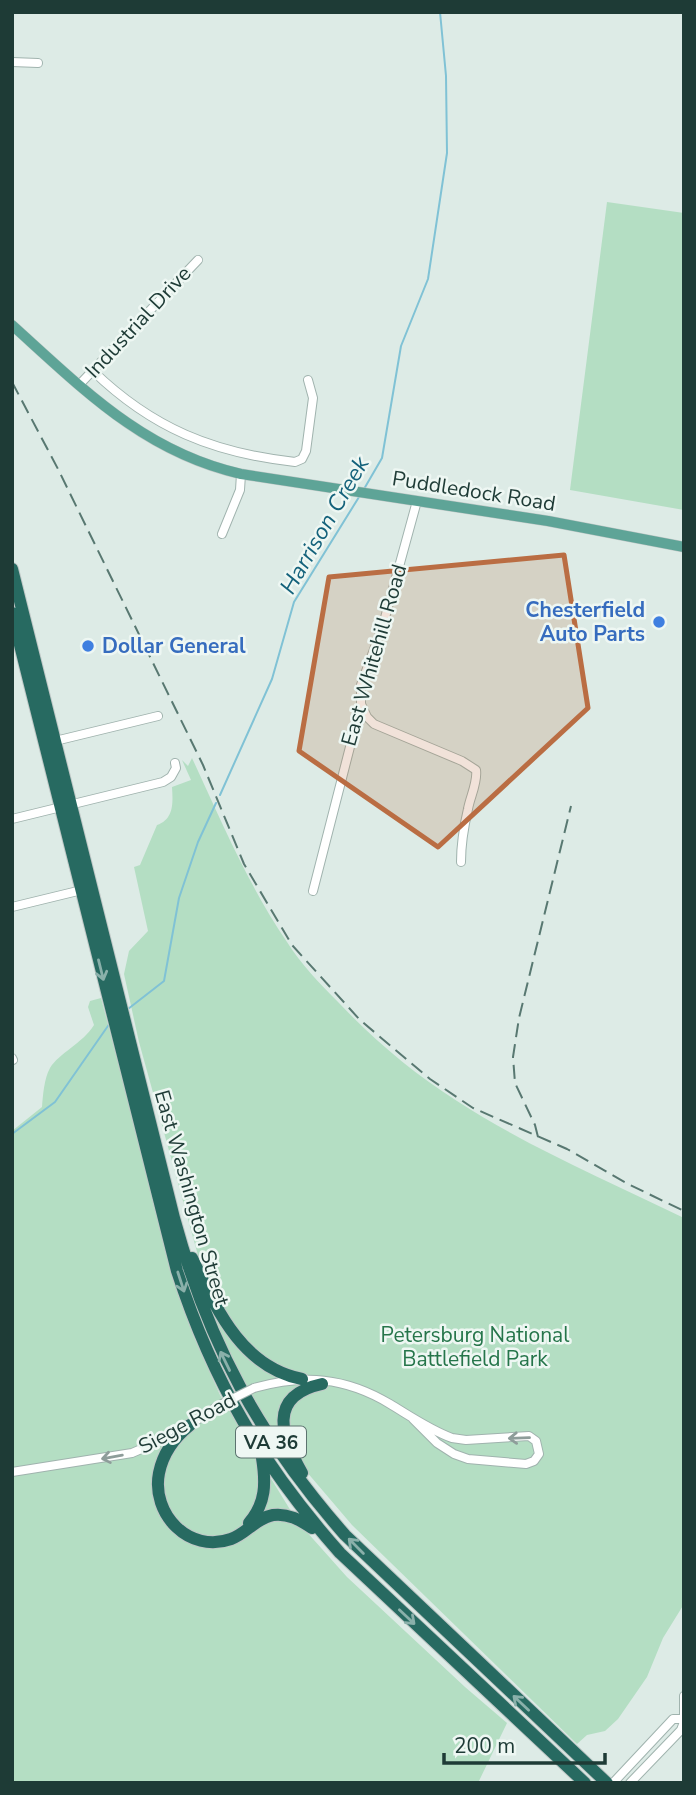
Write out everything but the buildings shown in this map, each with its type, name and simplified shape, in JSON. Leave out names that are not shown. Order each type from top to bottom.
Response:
[{"type":"highway","name":"East Washington Street","points":[[12,569],[50,742],[174,1218],[201,1304],[231,1372],[279,1454],[327,1515],[379,1569],[607,1783]]},
{"type":"highway","name":"East Washington Street","points":[[12,614],[50,742]]},
{"type":"highway","name":"East Washington Street","points":[[87,889],[161,1209],[189,1308],[222,1384],[262,1455],[326,1537],[360,1573],[585,1783]]},
{"type":"highway","points":[[174,1218],[208,1294],[236,1337],[268,1367],[290,1377],[302,1379]]},
{"type":"highway","points":[[322,1384],[308,1388],[292,1399],[284,1414],[283,1427],[293,1458],[327,1515]]},
{"type":"highway","points":[[192,1427],[171,1453],[164,1468],[162,1487],[167,1508],[174,1520],[184,1529],[198,1535],[211,1538],[226,1536],[251,1521],[259,1510],[265,1493],[262,1455]]},
{"type":"highway","points":[[192,1427],[170,1446],[159,1475],[161,1504],[168,1519],[178,1529],[199,1540],[222,1541],[241,1535],[265,1518],[281,1515],[301,1521],[326,1537]]},
{"type":"main road","name":"Puddledock Road","points":[[12,325],[126,424],[159,444],[197,461],[241,474],[547,521],[684,547]]},
{"type":"street","points":[[12,62],[38,63]]},
{"type":"street","name":"Industrial Drive","points":[[79,385],[198,260]]},
{"type":"street","points":[[93,372],[127,403],[188,437],[228,451],[295,462],[302,459],[306,451],[313,398],[308,380]]},
{"type":"street","points":[[222,534],[240,490],[241,474]]},
{"type":"street","name":"East Whitehill Road","points":[[313,891],[361,704],[361,685],[383,626],[418,501]]},
{"type":"street","points":[[361,704],[374,724],[462,761],[476,770],[477,776],[462,841],[461,862]]},
{"type":"street","points":[[50,742],[158,716]]},
{"type":"street","points":[[12,819],[163,782],[174,773],[175,762]]},
{"type":"street","points":[[12,907],[87,889]]},
{"type":"street","name":"Siege Road","points":[[12,1472],[132,1453],[192,1427],[217,1408],[255,1390],[302,1379],[334,1381],[359,1390],[379,1398],[445,1435],[461,1439],[528,1436],[536,1441],[539,1454],[534,1461],[526,1465],[459,1456],[437,1443],[413,1419]]},
{"type":"street","name":"Siege Road","points":[[255,1390],[286,1385],[322,1384],[359,1390]]},
{"type":"street","points":[[459,1456],[456,1447],[461,1439]]},
{"type":"street","points":[[631,1783],[681,1730],[684,1696]]},
{"type":"street","points":[[613,1783],[673,1719],[684,1719]]},
{"type":"highlighted area","points":[[564,555],[588,708],[438,847],[299,751],[329,577]]},
{"type":"green space","points":[[607,202],[684,213],[684,510],[570,490]]},
{"type":"green space","name":"Petersburg National Battlefield Park","points":[[192,758],[236,852],[292,950],[325,989],[366,1030],[425,1079],[484,1118],[569,1163],[684,1218],[684,1604],[663,1638],[647,1677],[618,1719],[605,1731],[587,1735],[577,1744],[352,1525],[306,1471],[282,1436],[280,1440],[276,1439],[241,1379],[202,1294],[199,1259],[139,1042],[124,974],[129,951],[148,931],[134,867],[140,865],[157,825],[169,815],[172,787],[191,780],[182,760],[188,766]]},
{"type":"green space","points":[[101,998],[180,1297],[194,1337],[220,1395],[297,1521],[347,1577],[507,1723],[478,1783],[12,1783],[12,1131],[42,1107],[50,1068],[94,1025],[88,1007],[90,1001]]},
{"type":"waterway","name":"Harrison Creek","points":[[364,489],[382,458],[401,346],[428,279],[447,153],[446,76],[440,12]]},
{"type":"waterway","name":"Harrison Creek","points":[[220,795],[272,679],[294,602],[359,497]]},
{"type":"waterway","name":"Harrison Creek","points":[[128,1009],[164,981],[179,898],[198,842],[216,803]]},
{"type":"waterway","name":"Harrison Creek","points":[[12,1134],[55,1102],[110,1023]]},
{"type":"railway","points":[[12,382],[58,469],[203,765],[244,864],[292,945],[360,1020],[430,1079],[473,1108],[567,1149],[628,1184],[684,1211]]},
{"type":"railway","points":[[538,1137],[515,1083],[513,1057],[519,1018],[571,806]]},
{"type":"place","name":"Chesterfield Auto Parts","points":[[659,622]]},
{"type":"place","name":"Dollar General","points":[[88,646]]}]
